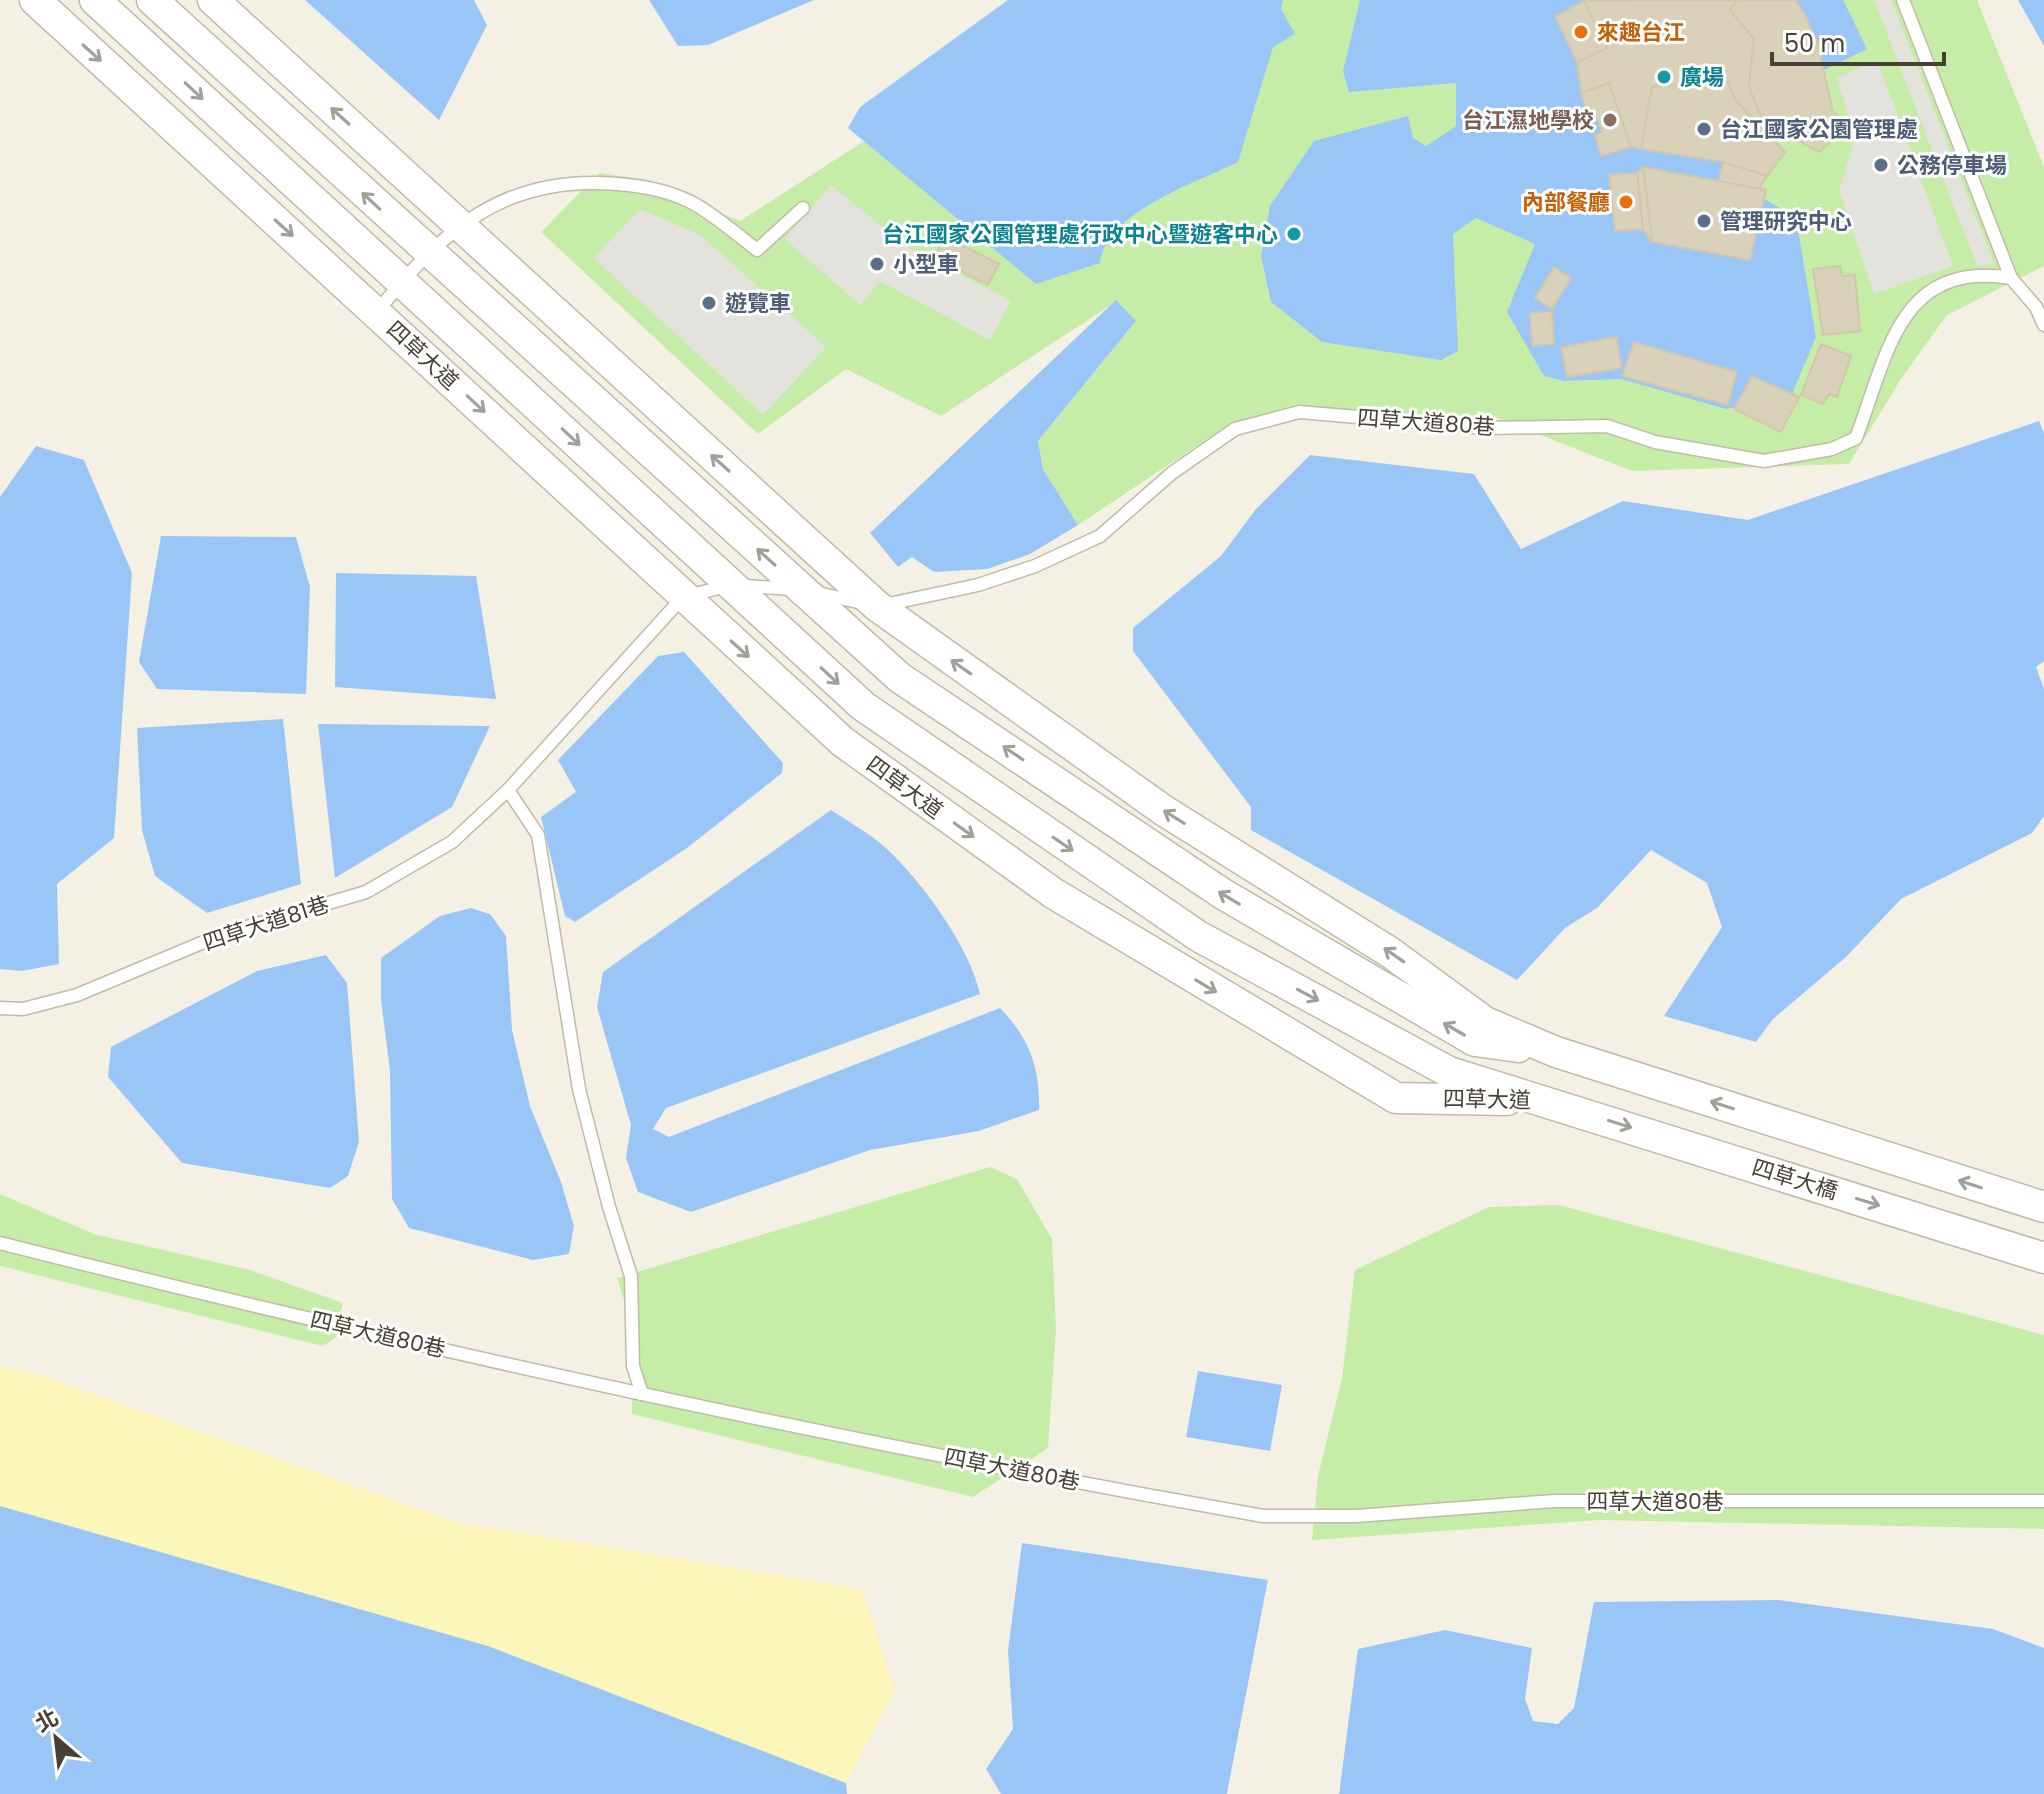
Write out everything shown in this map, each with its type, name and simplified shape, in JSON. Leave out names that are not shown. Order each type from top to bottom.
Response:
[{"type":"street","name":"四草大道","points":[[35,0],[843,742],[1053,893],[1396,1098],[1545,1100]]},
{"type":"street","name":"四草大道","points":[[95,0],[863,706],[1198,936],[1449,1072],[1545,1100]]},
{"type":"street","points":[[152,0],[428,254],[900,678],[1223,894],[1475,1041],[1556,1052]]},
{"type":"street","points":[[213,0],[877,606],[1163,810],[1391,953],[1485,1022],[1556,1052],[2044,1207]]},
{"type":"street","name":"四草大橋","points":[[1545,1100],[2044,1258]]},
{"type":"lane","points":[[1903,0],[2011,278],[2036,307],[2044,325]]},
{"type":"lane","points":[[377,312],[402,281],[460,225],[524,190],[589,181],[649,186],[685,201],[757,250],[803,208]]},
{"type":"lane","name":"四草大道80巷","points":[[683,597],[731,585],[802,589],[877,606],[978,585],[1035,566],[1100,536],[1172,473],[1235,429],[1299,412],[1487,428],[1607,426],[1655,442],[1764,461],[1832,449],[1856,438],[1894,337],[1914,301],[1949,279],[1981,273],[2011,278]]},
{"type":"lane","name":"四草大道81巷","points":[[0,1008],[23,1009],[77,995],[223,934],[366,892],[452,842],[508,790],[683,597]]},
{"type":"lane","points":[[508,790],[538,835],[579,1089],[609,1207],[631,1276],[633,1366],[642,1394]]},
{"type":"lane","name":"四草大道80巷","points":[[0,1243],[154,1283],[642,1394],[1113,1490],[1263,1516],[1356,1516],[1554,1501],[2044,1501]]},
{"type":"green space","name":"台江國家公園管理處行政中心暨遊客中心","points":[[1084,0],[1977,0],[2044,167],[2044,266],[1947,315],[1901,379],[1849,464],[1632,471],[1477,410],[1480,421],[1295,405],[1231,423],[1078,525],[1043,469],[1038,441],[1136,321],[1117,301],[941,416],[846,369],[758,434],[541,232],[599,173],[641,179],[740,221]]},
{"type":"green space","points":[[990,1167],[1017,1179],[1052,1239],[1056,1329],[1048,1448],[973,1497],[632,1414],[631,1322],[617,1278]]},
{"type":"green space","points":[[0,1194],[94,1234],[250,1270],[343,1303],[335,1338],[323,1346],[0,1266]]},
{"type":"green space","points":[[1559,1205],[2044,1335],[2044,1529],[1600,1520],[1312,1540],[1318,1476],[1342,1378],[1355,1270],[1489,1207]]},
{"type":"sand","points":[[0,1366],[40,1375],[456,1522],[862,1589],[895,1691],[846,1783],[0,1513]]},
{"type":"shaded area","points":[[1874,0],[1891,0],[1994,264],[1977,266]]},
{"type":"shaded area","name":"公務停車場","points":[[1877,60],[1953,266],[1874,294],[1839,190],[1855,139],[1837,78]]},
{"type":"shaded area","name":"小型車","points":[[831,185],[907,247],[1011,301],[990,340],[880,281],[860,305],[785,239]]},
{"type":"shaded area","name":"遊覽車","points":[[640,209],[700,235],[826,347],[763,415],[594,258]]},
{"type":"water","points":[[305,0],[474,0],[487,25],[439,120]]},
{"type":"water","points":[[649,0],[814,0],[708,45],[678,46]]},
{"type":"water","points":[[1008,0],[1283,0],[1281,9],[1295,34],[1273,47],[1238,162],[1178,189],[1136,214],[1119,228],[1106,245],[1100,263],[1036,284],[848,128],[860,107]]},
{"type":"water","points":[[1360,0],[1843,0],[1867,49],[1824,70],[1833,112],[1849,124],[1819,152],[1775,128],[1767,133],[1785,152],[1759,188],[1766,190],[1764,199],[1796,217],[1816,337],[1792,394],[1726,409],[1621,379],[1564,381],[1544,376],[1507,312],[1535,244],[1476,218],[1453,234],[1458,351],[1441,360],[1322,342],[1271,302],[1261,256],[1270,206],[1314,141],[1408,116],[1413,138],[1426,146],[1456,126],[1456,83],[1349,92],[1343,71]]},
{"type":"water","points":[[2018,0],[2044,0],[2044,46]]},
{"type":"water","points":[[1116,300],[1136,321],[1038,441],[1043,469],[1078,525],[1030,554],[987,569],[934,572],[912,557],[898,567],[870,533]]},
{"type":"water","points":[[2039,421],[2044,433],[2044,661],[2036,667],[2044,689],[2044,816],[2032,833],[1901,899],[1846,957],[1773,1019],[1756,1042],[1664,1016],[1722,927],[1707,883],[1651,850],[1597,908],[1565,928],[1517,980],[1251,830],[1251,807],[1133,651],[1133,628],[1221,556],[1256,509],[1310,455],[1474,474],[1521,549],[1623,501],[1748,520]]},
{"type":"water","points":[[36,446],[84,460],[132,573],[114,838],[57,884],[59,964],[22,971],[0,969],[0,497]]},
{"type":"water","points":[[161,536],[296,537],[310,587],[306,694],[157,689],[139,662]]},
{"type":"water","points":[[336,573],[476,576],[496,699],[335,687]]},
{"type":"water","points":[[684,652],[783,763],[782,773],[687,848],[575,922],[565,916],[541,817],[576,792],[558,760],[658,656]]},
{"type":"water","points":[[283,719],[301,884],[207,913],[155,876],[142,830],[137,728]]},
{"type":"water","points":[[318,724],[490,726],[452,807],[335,878]]},
{"type":"water","points":[[831,810],[881,844],[915,879],[955,936],[975,976],[980,994],[666,1108],[653,1129],[669,1137],[1000,1008],[1019,1031],[1031,1055],[1038,1081],[1039,1110],[979,1131],[870,1150],[691,1212],[638,1192],[626,1158],[631,1125],[597,1007],[603,972]]},
{"type":"water","points":[[471,908],[490,914],[506,936],[512,1030],[530,1106],[561,1182],[574,1226],[569,1254],[533,1260],[409,1228],[392,1199],[390,1071],[381,1000],[381,958],[440,916]]},
{"type":"water","points":[[326,955],[347,983],[359,1142],[348,1176],[330,1188],[182,1163],[108,1077],[111,1047],[257,971]]},
{"type":"water","points":[[1198,1371],[1282,1385],[1270,1451],[1186,1437]]},
{"type":"water","points":[[0,1506],[488,1646],[846,1783],[847,1794],[0,1794]]},
{"type":"water","points":[[1022,1543],[1268,1580],[1227,1794],[983,1794],[986,1769],[1013,1729],[1008,1650]]},
{"type":"water","points":[[1778,1600],[1993,1629],[2044,1648],[2044,1794],[1339,1794],[1358,1649],[1445,1630],[1532,1648],[1525,1699],[1533,1721],[1558,1724],[1574,1708],[1594,1602]]},
{"type":"pier","points":[[1022,1543],[1004,1655],[1018,1544]]},
{"type":"pier","points":[[1268,1580],[1272,1581],[1231,1794],[1227,1794]]},
{"type":"pier","points":[[1357,1645],[1339,1794],[1335,1794],[1354,1648]]},
{"type":"pier","points":[[987,1759],[986,1769],[1001,1794],[979,1794],[982,1768]]},
{"type":"building","name":"廣場","points":[[1738,0],[1730,10],[1754,39],[1749,87],[1763,121],[1758,125],[1735,100],[1728,82],[1652,87],[1641,149],[1631,147],[1609,83],[1581,93],[1577,62],[1607,48],[1584,1]]},
{"type":"building","points":[[1738,0],[1795,0],[1803,11],[1817,41],[1833,112],[1849,124],[1819,152],[1763,121],[1749,87],[1754,39],[1730,10]]},
{"type":"building","name":"來趣台江","points":[[1584,1],[1607,48],[1577,62],[1555,16]]},
{"type":"building","name":"台江國家公園管理處","points":[[1728,82],[1735,100],[1785,152],[1767,176],[1723,162],[1641,149],[1652,87]]},
{"type":"building","name":"台江濕地學校","points":[[1609,83],[1631,147],[1601,156],[1595,135],[1602,132],[1597,119],[1590,122],[1581,93]]},
{"type":"building","points":[[1763,121],[1775,128],[1766,133],[1758,125]]},
{"type":"building","points":[[1723,162],[1767,176],[1759,189],[1718,181]]},
{"type":"building","name":"管理研究中心","points":[[1643,167],[1766,190],[1750,260],[1652,242]]},
{"type":"building","points":[[1643,167],[1652,242],[1643,229],[1637,173]]},
{"type":"building","name":"內部餐廳","points":[[1637,173],[1643,229],[1615,231],[1609,175]]},
{"type":"building","points":[[944,236],[999,264],[988,285],[934,258]]},
{"type":"building","points":[[1840,266],[1842,276],[1855,275],[1860,331],[1823,335],[1813,269]]},
{"type":"building","points":[[1554,267],[1571,278],[1552,309],[1535,298]]},
{"type":"building","points":[[1552,311],[1554,344],[1532,346],[1530,313]]},
{"type":"building","points":[[1616,337],[1622,368],[1567,377],[1561,347]]},
{"type":"building","points":[[1634,342],[1737,372],[1728,405],[1622,376]]},
{"type":"building","points":[[1821,344],[1851,356],[1837,397],[1829,394],[1823,404],[1801,395]]},
{"type":"building","points":[[1752,376],[1799,397],[1781,432],[1734,409]]},
{"type":"place","name":"來趣台江","points":[[1581,32]]},
{"type":"place","name":"廣場","points":[[1664,77]]},
{"type":"place","name":"台江濕地學校","points":[[1610,120]]},
{"type":"place","name":"台江國家公園管理處","points":[[1704,129]]},
{"type":"place","name":"公務停車場","points":[[1881,165]]},
{"type":"place","name":"內部餐廳","points":[[1626,202]]},
{"type":"place","name":"管理研究中心","points":[[1704,221]]},
{"type":"place","name":"台江國家公園管理處行政中心暨遊客中心","points":[[1294,234]]},
{"type":"place","name":"小型車","points":[[877,264]]},
{"type":"place","name":"遊覽車","points":[[709,303]]}]
